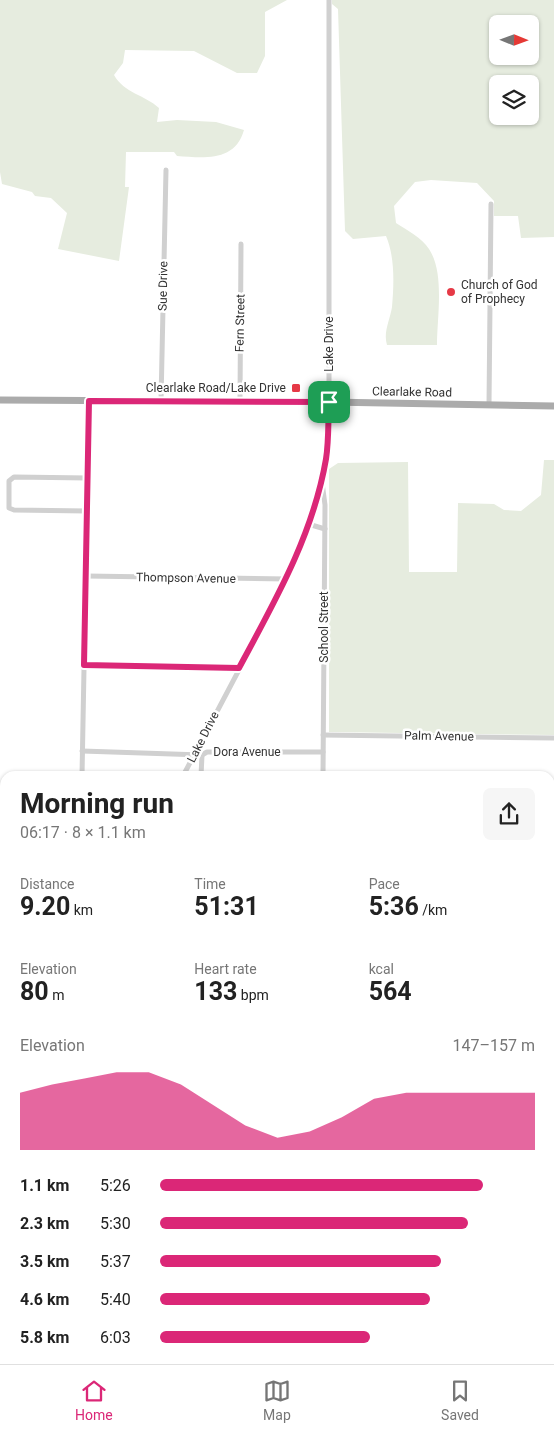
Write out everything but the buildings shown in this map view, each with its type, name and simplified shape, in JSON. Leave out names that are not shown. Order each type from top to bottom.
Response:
[{"type":"main road","name":"Clearlake Road","points":[[0,400],[329,402],[554,406]]},
{"type":"street","name":"Lake Drive","points":[[186,771],[287,579],[308,524],[322,477],[327,448],[329,402],[329,0]]},
{"type":"street","name":"Sue Drive","points":[[161,401],[166,170]]},
{"type":"street","points":[[489,405],[491,204]]},
{"type":"street","name":"Fern Street","points":[[240,402],[241,244]]},
{"type":"street","points":[[82,771],[89,401]]},
{"type":"street","points":[[87,511],[14,510],[9,508],[7,490],[9,481],[14,477],[88,478]]},
{"type":"street","name":"School Street","points":[[322,477],[324,529],[323,771]]},
{"type":"street","points":[[308,524],[324,529]]},
{"type":"street","name":"Thompson Avenue","points":[[86,576],[287,579]]},
{"type":"street","points":[[84,665],[239,668]]},
{"type":"street","name":"Palm Avenue","points":[[323,735],[554,738]]},
{"type":"street","name":"Dora Avenue","points":[[82,751],[194,755],[202,755],[207,752],[323,752]]},
{"type":"street","points":[[201,771],[202,755]]},
{"type":"street","points":[[189,765],[201,764]]},
{"type":"shaded area","points":[[0,0],[287,0],[265,12],[265,56],[257,73],[237,73],[194,51],[125,50],[123,63],[114,75],[123,86],[159,108],[157,122],[177,120],[216,122],[244,130],[234,148],[217,156],[177,156],[174,152],[126,152],[125,187],[129,187],[119,261],[58,249],[67,213],[51,198],[35,196],[32,192],[2,184],[0,172]]},
{"type":"shaded area","points":[[332,0],[554,0],[554,237],[521,238],[518,216],[494,216],[494,201],[477,183],[431,180],[415,182],[394,206],[396,223],[422,241],[434,259],[439,283],[437,345],[387,345],[386,335],[392,307],[393,280],[389,244],[386,236],[353,239],[345,231],[338,9],[332,4]]},
{"type":"shaded area","points":[[544,460],[554,460],[554,735],[329,732],[329,469],[338,463],[408,462],[409,572],[457,572],[458,503],[494,504],[504,510],[521,511],[541,495]]},
{"type":"place","name":"Church of God of Prophecy","points":[[451,292]]},
{"type":"place","name":"Clearlake Road/Lake Drive","points":[[296,388]]},
{"type":"route","points":[[89,401],[329,402],[326,459],[313,514],[287,579],[239,668],[84,665],[89,401]]}]
